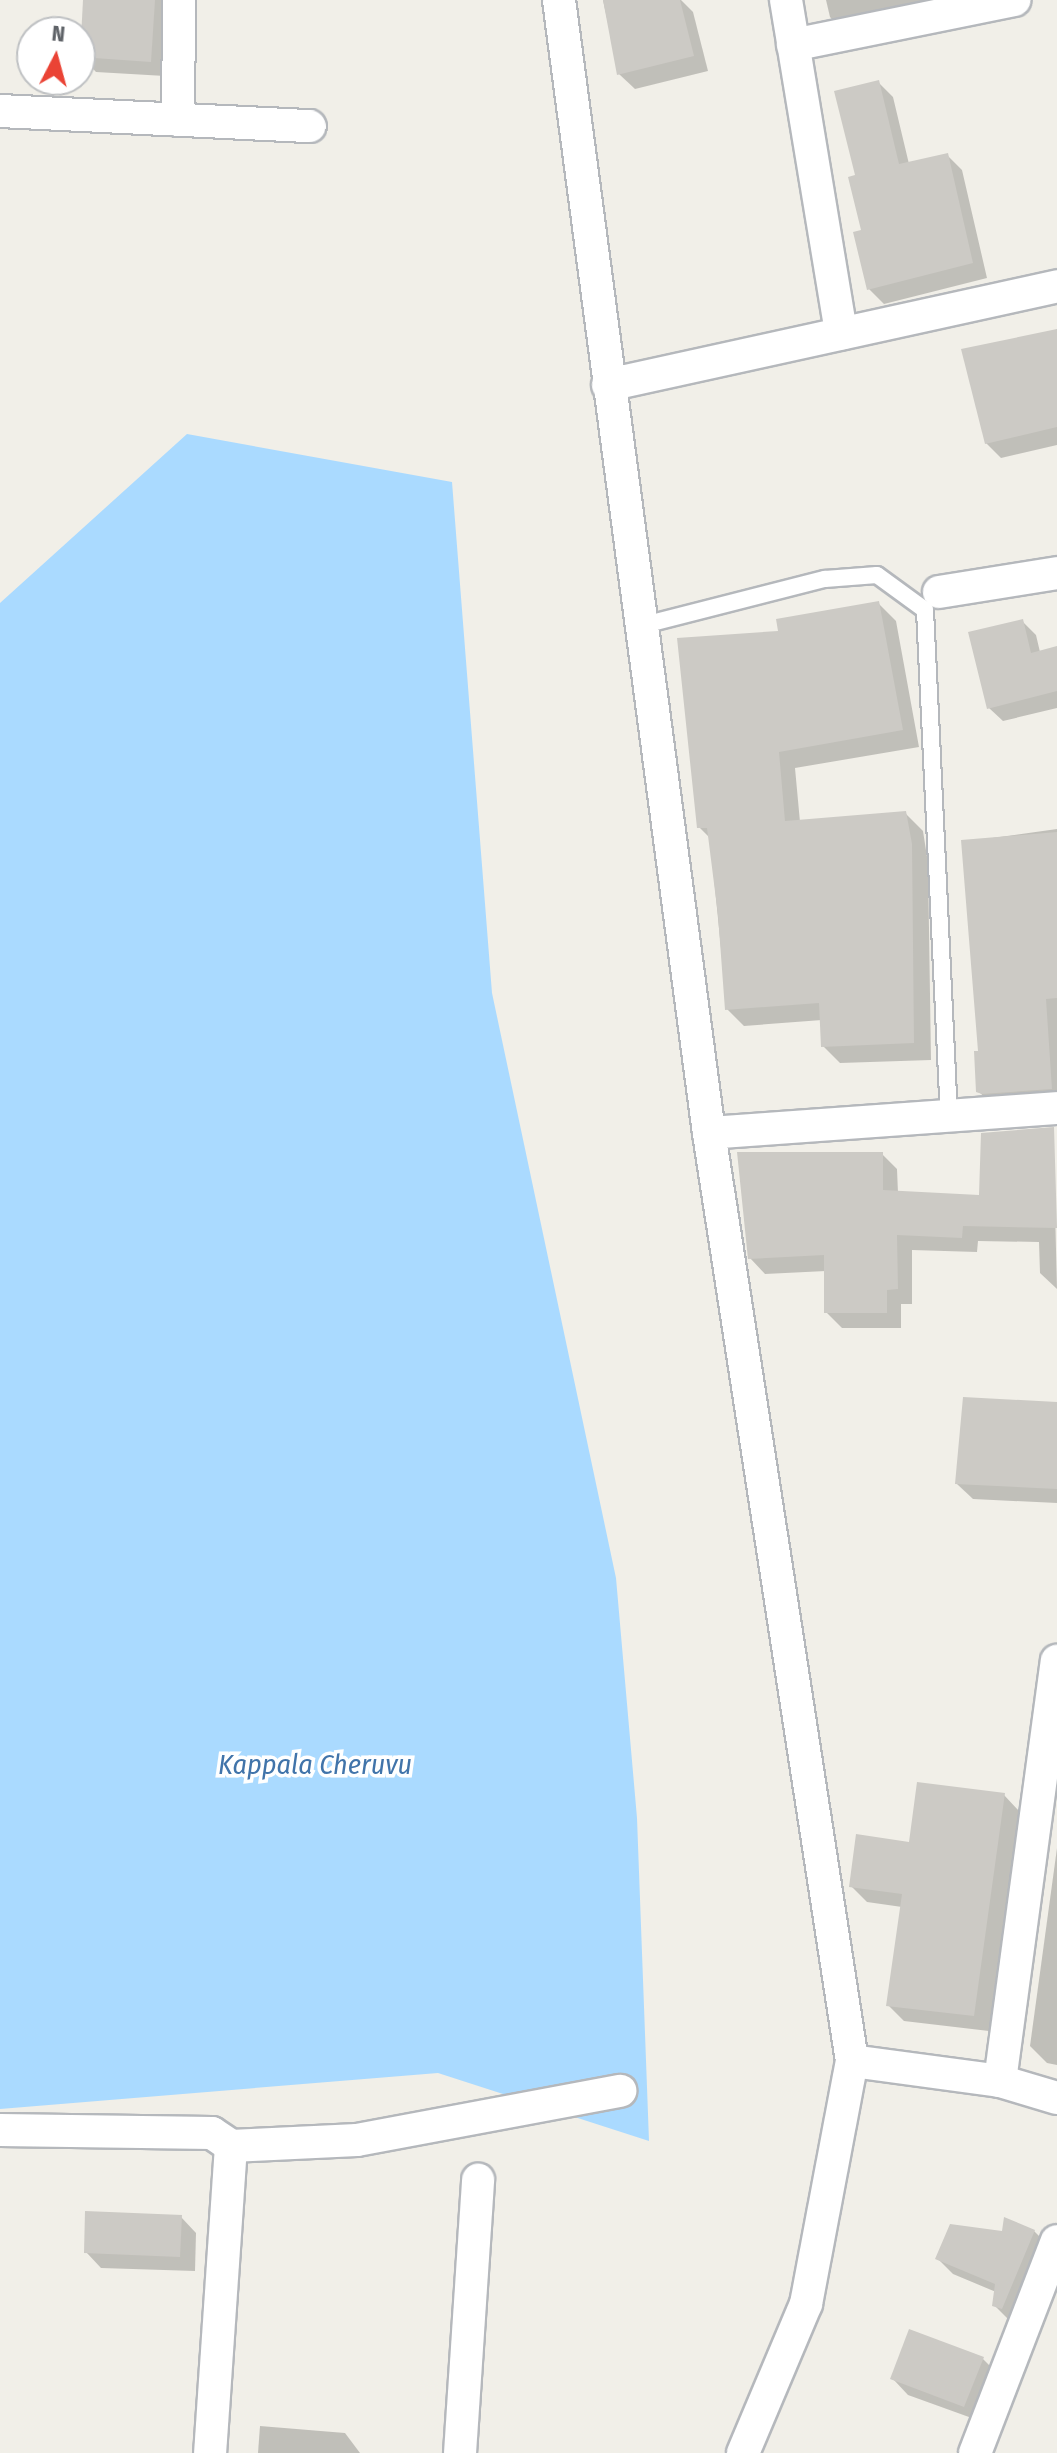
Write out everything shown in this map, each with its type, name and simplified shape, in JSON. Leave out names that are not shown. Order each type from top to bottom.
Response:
[{"type":"street","points":[[178,120],[179,0]]},
{"type":"street","points":[[559,0],[709,1133],[852,2061],[806,2304],[743,2453]]},
{"type":"street","points":[[786,0],[841,334]]},
{"type":"street","points":[[793,45],[1014,0]]},
{"type":"street","points":[[0,111],[310,126]]},
{"type":"street","points":[[608,385],[1057,286]]},
{"type":"street","points":[[939,592],[1057,573]]},
{"type":"street","points":[[709,1133],[1057,1108]]},
{"type":"street","points":[[1000,2081],[1057,1661]]},
{"type":"street","points":[[852,2061],[1000,2081],[1057,2098]]},
{"type":"street","points":[[0,2130],[212,2133],[231,2146],[357,2140],[620,2091]]},
{"type":"street","points":[[210,2453],[231,2146]]},
{"type":"street","points":[[460,2453],[478,2180]]},
{"type":"street","points":[[975,2453],[1057,2241]]},
{"type":"lane","points":[[640,626],[825,579],[877,575],[925,610],[949,1117]]},
{"type":"water","name":"Kappala Cheruvu","points":[[187,434],[452,482],[492,993],[616,1578],[637,1818],[649,2141],[438,2073],[0,2109],[0,603]]},
{"type":"building","points":[[83,0],[155,0],[151,62],[96,58],[96,16],[82,16]]},
{"type":"building","points":[[603,0],[680,0],[694,56],[617,75]]},
{"type":"building","points":[[879,80],[899,164],[948,153],[973,263],[867,290],[853,232],[861,230],[848,177],[855,175],[834,91]]},
{"type":"building","points":[[1057,329],[1057,427],[985,444],[961,349]]},
{"type":"building","points":[[879,601],[903,730],[779,752],[785,821],[906,811],[912,844],[914,1043],[821,1047],[819,1003],[725,1010],[707,828],[697,828],[677,638],[778,631],[776,619]]},
{"type":"building","points":[[1023,619],[1031,653],[1057,646],[1057,691],[987,709],[968,632]]},
{"type":"building","points":[[1057,832],[1057,998],[1046,999],[1052,1089],[982,1094],[976,1092],[974,1051],[978,1051],[961,840]]},
{"type":"building","points":[[1054,1127],[1057,1228],[963,1226],[962,1238],[897,1235],[898,1289],[887,1290],[887,1313],[824,1313],[824,1255],[748,1259],[737,1152],[883,1152],[883,1190],[979,1195],[981,1133]]},
{"type":"building","points":[[963,1397],[1057,1402],[1057,1489],[955,1484]]},
{"type":"building","points":[[917,1782],[1005,1793],[974,2016],[886,2006],[902,1894],[849,1887],[856,1834],[909,1842]]},
{"type":"building","points":[[85,2211],[182,2215],[180,2257],[84,2253]]},
{"type":"building","points":[[1004,2217],[1035,2230],[1002,2309],[992,2306],[995,2284],[935,2259],[950,2224],[1002,2231]]},
{"type":"building","points":[[909,2329],[984,2357],[964,2407],[890,2379]]}]
